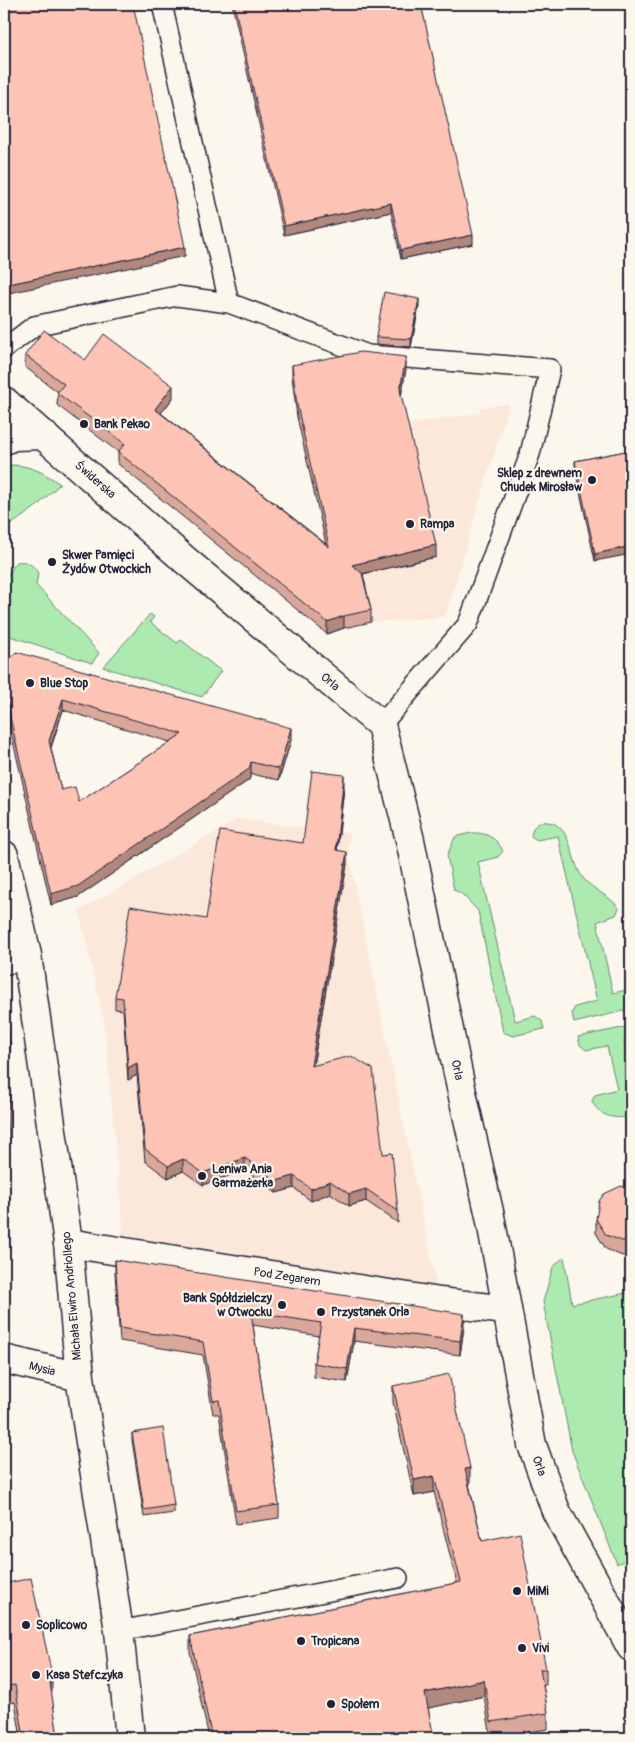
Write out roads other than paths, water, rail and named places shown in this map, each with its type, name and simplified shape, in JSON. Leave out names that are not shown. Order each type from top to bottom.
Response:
[{"type":"street","name":"Świderska","points":[[4,401],[185,560]]},
{"type":"street","points":[[4,440],[14,436],[44,436]]},
{"type":"street","name":"Orla","points":[[185,560],[381,725],[415,863],[455,1060],[490,1216],[532,1445],[556,1511],[623,1615],[631,1647]]},
{"type":"street","name":"Michała Elwiro Andriollego","points":[[4,855],[16,957],[68,1243],[80,1377],[119,1631],[130,1738]]},
{"type":"street","name":"Pod Zegarem","points":[[68,1243],[440,1302],[506,1310]]},
{"type":"street","name":"Mysia","points":[[4,1359],[80,1377]]},
{"type":"lane","points":[[162,4],[230,303]]},
{"type":"lane","points":[[4,349],[34,326],[177,296],[230,303],[368,355],[550,369],[530,454],[468,624],[381,725]]},
{"type":"lane","points":[[119,1631],[398,1578]]},
{"type":"place","name":"Bank Pekao","points":[[84,424]]},
{"type":"place","name":"Sklep z drewnem Chudek Mirosław","points":[[592,480]]},
{"type":"place","name":"Rampa","points":[[410,524]]},
{"type":"place","name":"Skwer Pamięci Żydów Otwockich","points":[[52,562]]},
{"type":"place","name":"Blue Stop","points":[[30,683]]},
{"type":"place","name":"Leniwa Ania Garmażerka","points":[[202,1176]]},
{"type":"place","name":"Bank Spółdzielczy w Otwocku","points":[[282,1305]]},
{"type":"place","name":"Przystanek Orla","points":[[321,1312]]},
{"type":"place","name":"MiMi","points":[[517,1591]]},
{"type":"place","name":"Soplicowo","points":[[26,1625]]},
{"type":"place","name":"Tropicana","points":[[301,1641]]},
{"type":"place","name":"Vivi","points":[[522,1648]]},
{"type":"place","name":"Kasa Stefczyka","points":[[36,1675]]},
{"type":"place","name":"Społem","points":[[331,1704]]}]
